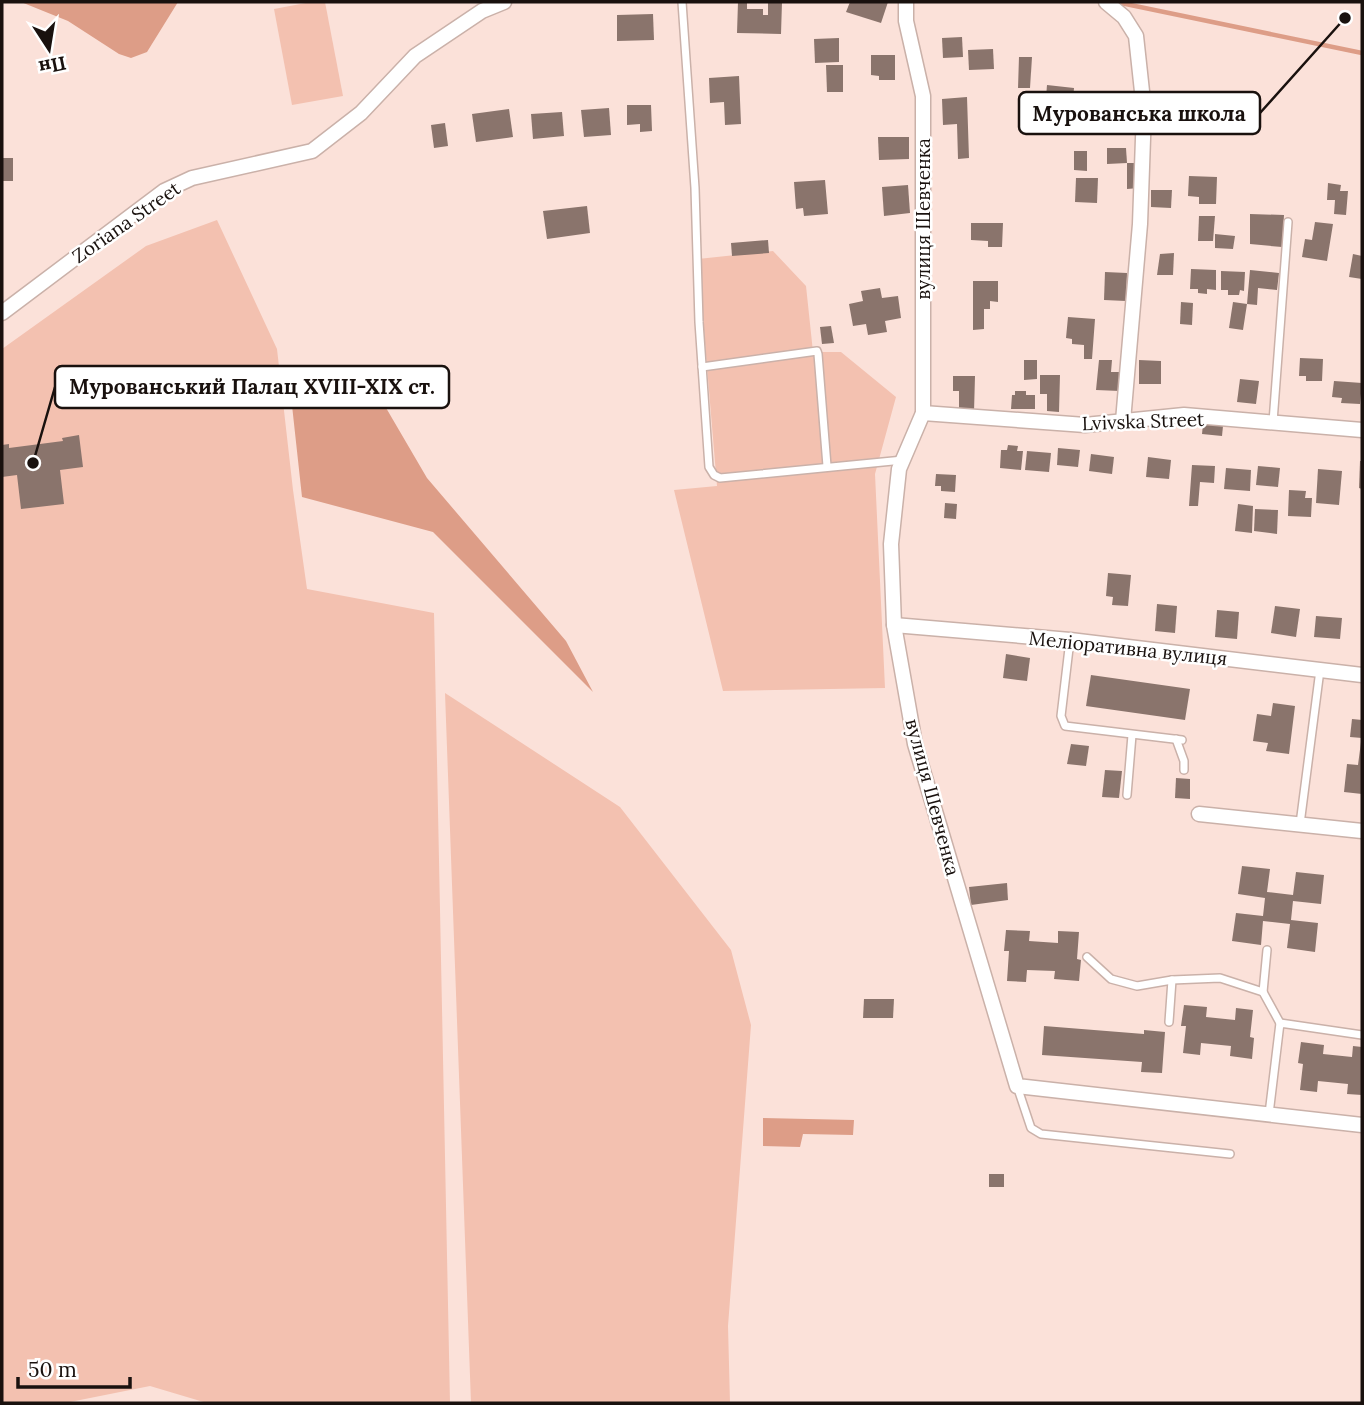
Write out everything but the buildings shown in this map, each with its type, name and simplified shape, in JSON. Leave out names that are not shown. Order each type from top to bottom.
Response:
[{"type":"street","name":"Zoriana Street","points":[[2,313],[164,191],[192,177],[312,151],[360,113],[415,56],[482,10],[505,2]]},
{"type":"street","name":"вулиця Шевченка","points":[[906,2],[906,21],[923,96],[923,413],[899,469],[891,544],[894,625],[915,744],[1017,1086]]},
{"type":"street","points":[[1106,2],[1124,17],[1136,36],[1144,110],[1140,224],[1124,421]]},
{"type":"street","name":"Lvivska Street","points":[[923,413],[1084,425],[1184,415],[1362,430]]},
{"type":"street","name":"Меліоративна вулиця","points":[[894,625],[1070,640],[1362,676]]},
{"type":"street","points":[[1199,814],[1362,831]]},
{"type":"street","points":[[1017,1086],[1362,1125]]},
{"type":"lane","points":[[682,2],[695,188],[699,322],[709,467],[714,475],[720,478],[903,460]]},
{"type":"lane","points":[[1273,422],[1288,222]]},
{"type":"lane","points":[[702,367],[817,351],[827,467]]},
{"type":"lane","points":[[1070,640],[1061,716],[1065,726],[1179,740],[1184,770]]},
{"type":"lane","points":[[1300,824],[1320,669]]},
{"type":"lane","points":[[1127,795],[1132,735]]},
{"type":"lane","points":[[1267,950],[1262,992],[1280,1023],[1269,1114]]},
{"type":"lane","points":[[1087,957],[1111,979],[1137,986],[1172,980],[1220,978],[1262,992]]},
{"type":"lane","points":[[1169,1022],[1172,980]]},
{"type":"lane","points":[[1280,1023],[1362,1035]]},
{"type":"lane","points":[[1017,1086],[1031,1128],[1041,1134],[1230,1154]]},
{"type":"shaded area","points":[[21,2],[178,2],[147,52],[131,58],[119,54],[68,21]]},
{"type":"shaded area","points":[[325,2],[343,96],[292,105],[274,9]]},
{"type":"shaded area","points":[[217,220],[277,349],[307,589],[434,613],[450,1403],[207,1403],[150,1386],[65,1403],[2,1403],[2,349],[146,246]]},
{"type":"shaded area","points":[[773,251],[806,286],[813,352],[841,352],[896,397],[875,474],[885,688],[723,691],[674,490],[717,486],[698,259]]},
{"type":"shaded area","points":[[290,387],[375,389],[427,478],[566,641],[593,692],[433,532],[302,497]]},
{"type":"shaded area","points":[[445,693],[620,807],[731,950],[751,1025],[728,1326],[730,1403],[471,1403]]},
{"type":"shaded area","points":[[763,1118],[854,1120],[853,1135],[803,1134],[800,1147],[763,1146]]},
{"type":"waterway","points":[[1116,2],[1362,53]]},
{"type":"place","name":"Мурованська школа","points":[[1345,18]]},
{"type":"place","name":"Мурованський Палац XVIII-XIX ст.","points":[[33,463]]}]
